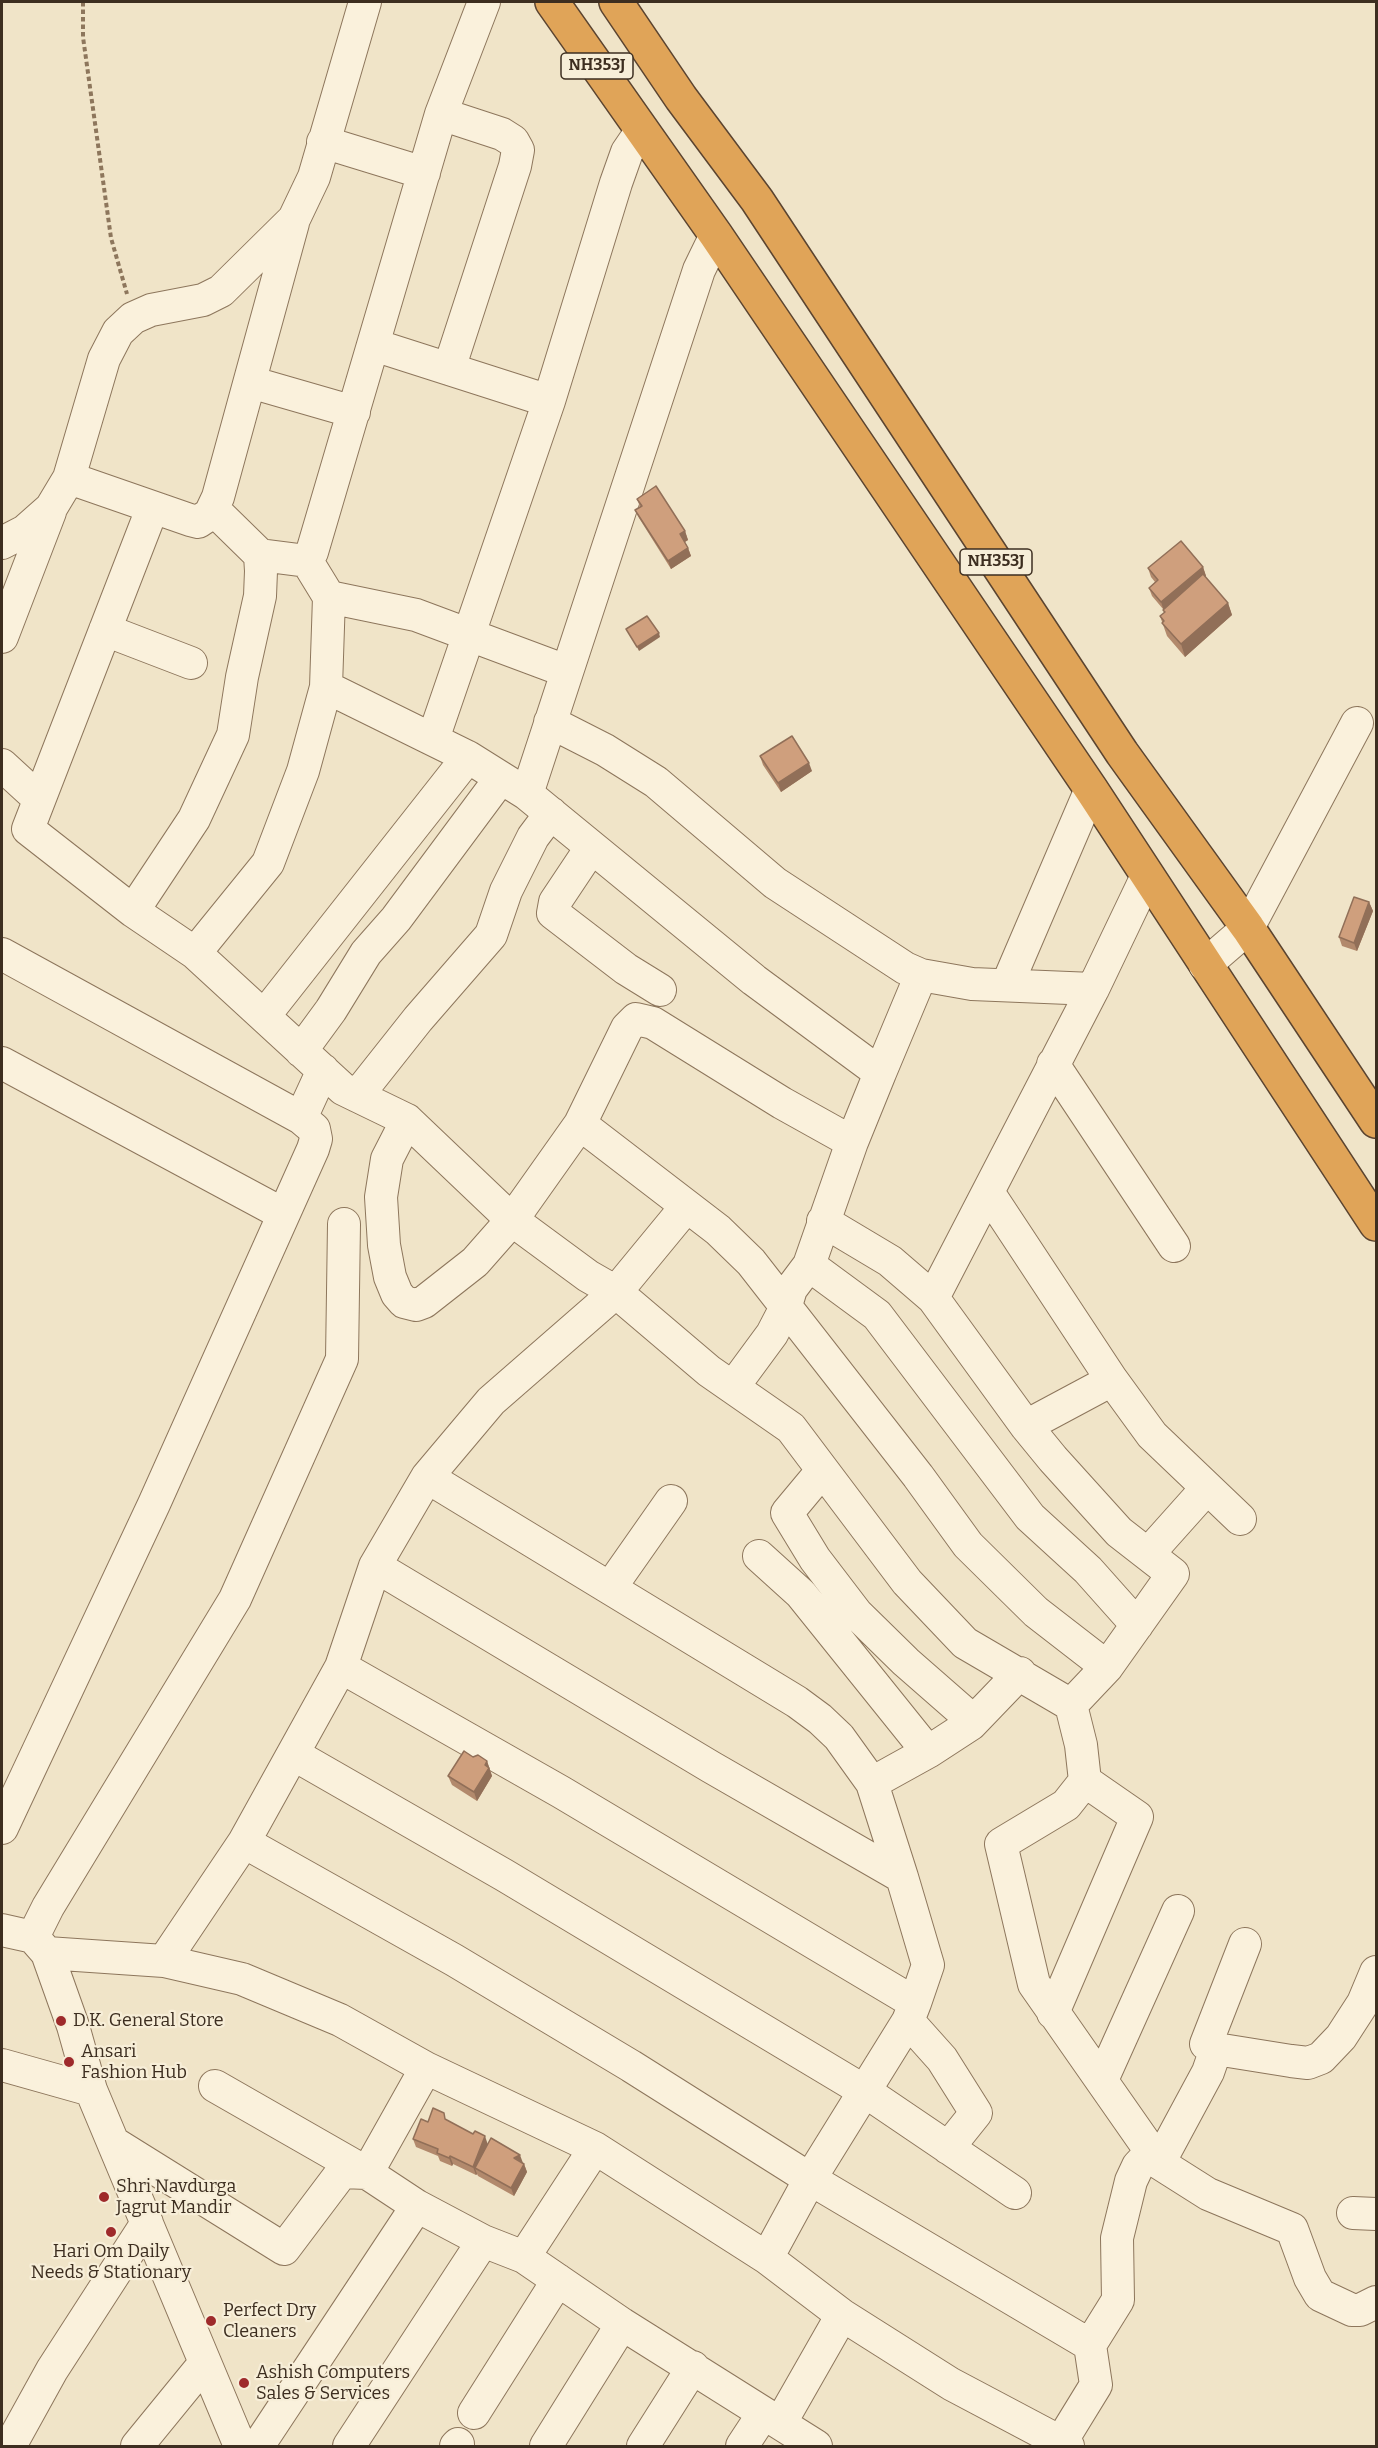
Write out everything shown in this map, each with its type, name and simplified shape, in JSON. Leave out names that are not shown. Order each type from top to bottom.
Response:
[{"type":"highway","name":"NH353J","points":[[552,2],[716,235],[1091,789],[1377,1224]]},
{"type":"highway","name":"NH353J","points":[[616,2],[681,98],[757,200],[1122,753],[1248,928],[1377,1121]]},
{"type":"street","points":[[69,478],[152,509],[198,522],[204,520],[213,508],[294,219],[314,177],[365,2]]},
{"type":"street","points":[[195,953],[268,863],[303,771],[326,687],[328,597],[307,561],[354,412],[441,114],[484,2]]},
{"type":"street","points":[[441,114],[502,134],[513,141],[518,150],[515,166],[449,369]]},
{"type":"street","points":[[433,739],[549,401],[616,183],[627,152],[642,130]]},
{"type":"street","points":[[323,142],[424,173]]},
{"type":"street","points":[[2,637],[51,508],[69,478],[104,359],[118,332],[134,318],[151,310],[203,300],[222,291],[294,219]]},
{"type":"street","points":[[301,1118],[312,1061],[332,1010],[366,953],[513,787],[550,722],[699,270],[716,235]]},
{"type":"street","points":[[374,345],[549,401]]},
{"type":"street","points":[[250,382],[354,412]]},
{"type":"street","points":[[2,543],[25,531],[51,508]]},
{"type":"street","points":[[213,508],[260,555],[307,561]]},
{"type":"street","points":[[152,509],[28,829],[133,911],[195,953],[344,1089],[407,1120],[512,1220],[588,1276],[616,1292],[709,1371],[791,1428],[907,1582],[965,1642],[1071,1705],[1081,1745],[1085,1781],[1066,1805],[1001,1844],[1034,1984],[1156,2157],[1208,2194],[1292,2229],[1310,2278],[1320,2295],[1352,2310],[1377,2302]]},
{"type":"street","points":[[133,911],[194,819],[233,735],[242,677],[260,596],[260,555]]},
{"type":"street","points":[[328,597],[416,615],[566,671]]},
{"type":"street","points":[[105,630],[191,663]]},
{"type":"street","points":[[326,687],[468,757],[551,813],[754,980],[880,1073]]},
{"type":"street","points":[[550,722],[605,750],[656,782],[776,883],[905,968],[921,975],[972,984],[1092,989]]},
{"type":"street","points":[[1205,965],[1248,928],[1357,723]]},
{"type":"street","points":[[264,1016],[468,757]]},
{"type":"street","points":[[2,765],[39,799]]},
{"type":"street","points":[[1007,985],[1091,789]]},
{"type":"street","points":[[357,1096],[418,1019],[491,935],[506,891],[533,837],[551,813]]},
{"type":"street","points":[[591,848],[555,902],[553,913],[626,969],[660,990]]},
{"type":"street","points":[[933,1298],[1092,989],[1147,876]]},
{"type":"street","points":[[2,954],[301,1118],[314,1129],[316,1139],[154,1504],[2,1828]]},
{"type":"street","points":[[733,1387],[772,1334],[785,1309],[791,1289],[809,1265],[852,1142],[921,975]]},
{"type":"street","points":[[407,1120],[387,1159],[381,1197],[384,1245],[390,1277],[397,1294],[404,1302],[416,1305],[424,1302],[475,1262],[512,1220],[580,1124],[627,1028],[636,1019],[653,1023],[782,1103],[852,1142]]},
{"type":"street","points":[[2,1063],[283,1214]]},
{"type":"street","points":[[1053,1064],[1174,1246]]},
{"type":"street","points":[[580,1124],[718,1230],[751,1262],[785,1309],[918,1476],[968,1545],[1036,1612],[1107,1667]]},
{"type":"street","points":[[988,1192],[1112,1380],[1152,1435],[1240,1519]]},
{"type":"street","points":[[164,1961],[244,1842],[341,1667],[375,1566],[426,1477],[491,1401],[616,1292],[686,1207]]},
{"type":"street","points":[[823,1221],[890,1261],[933,1298],[1026,1426],[1119,1532],[1173,1574],[1107,1667],[1071,1705]]},
{"type":"street","points":[[240,2446],[90,2090],[72,2026],[40,1945],[48,1907],[235,1599],[342,1359],[344,1224]]},
{"type":"street","points":[[809,1265],[877,1315],[1030,1517],[1088,1570],[1137,1625]]},
{"type":"street","points":[[1026,1426],[1112,1380]]},
{"type":"street","points":[[822,1471],[787,1512],[815,1559],[857,1614],[906,1662],[962,1711],[971,1724]]},
{"type":"street","points":[[426,1477],[796,1702],[820,1719],[839,1737],[872,1783],[928,1965],[912,2012],[866,2092],[810,2180],[767,2258]]},
{"type":"street","points":[[1148,1554],[1207,1488]]},
{"type":"street","points":[[610,1588],[672,1501]]},
{"type":"street","points":[[759,1556],[801,1594],[928,1752]]},
{"type":"street","points":[[375,1566],[711,1767],[902,1877]]},
{"type":"street","points":[[341,1667],[561,1792],[912,2012],[976,2113],[948,2148]]},
{"type":"street","points":[[872,1783],[928,1752],[971,1724],[1020,1673]]},
{"type":"street","points":[[293,1754],[504,1875],[866,2092],[1015,2193]]},
{"type":"street","points":[[1053,2013],[1137,1817],[1085,1781]]},
{"type":"street","points":[[244,1842],[464,1966],[631,2066],[810,2180],[1090,2345]]},
{"type":"street","points":[[1102,2080],[1178,1911]]},
{"type":"street","points":[[2,1930],[40,1945],[164,1961],[242,1979],[340,2020],[426,2068],[595,2148],[767,2258],[842,2315],[951,2384],[1065,2444],[1096,2385],[1090,2345],[1118,2300],[1117,2238],[1131,2181],[1138,2166],[1156,2157],[1208,2072],[1216,2049]]},
{"type":"street","points":[[1245,1944],[1206,2044],[1216,2049],[1308,2063],[1321,2058],[1347,2028],[1363,2003],[1377,1972]]},
{"type":"street","points":[[2,2065],[90,2090]]},
{"type":"street","points":[[367,2173],[426,2068]]},
{"type":"street","points":[[215,2086],[367,2173],[417,2206],[483,2241],[524,2257],[622,2324],[816,2446]]},
{"type":"street","points":[[114,2143],[285,2249],[342,2172],[367,2173]]},
{"type":"street","points":[[524,2257],[595,2148]]},
{"type":"street","points":[[258,2446],[417,2206]]},
{"type":"street","points":[[10,2446],[52,2370],[147,2223]]},
{"type":"street","points":[[349,2446],[483,2241]]},
{"type":"street","points":[[474,2413],[558,2280]]},
{"type":"street","points":[[742,2446],[772,2418],[842,2315]]},
{"type":"street","points":[[546,2446],[622,2324]]},
{"type":"street","points":[[136,2446],[204,2364]]},
{"type":"street","points":[[643,2446],[693,2367]]},
{"type":"path","points":[[83,2],[83,37],[111,238],[134,318]]},
{"type":"building","points":[[656,486],[685,531],[680,534],[688,548],[668,561],[635,510],[642,506],[637,499]]},
{"type":"building","points":[[1181,541],[1203,567],[1161,602],[1149,588],[1158,580],[1148,568]]},
{"type":"building","points":[[1203,574],[1228,603],[1181,644],[1162,623],[1164,621],[1160,616],[1165,612],[1163,610]]},
{"type":"building","points":[[647,616],[659,633],[637,647],[626,629]]},
{"type":"building","points":[[792,736],[809,763],[778,783],[760,756]]},
{"type":"building","points":[[1354,897],[1369,902],[1354,943],[1339,937]]},
{"type":"building","points":[[464,1751],[473,1757],[478,1755],[487,1761],[485,1765],[489,1768],[474,1792],[448,1776]]},
{"type":"building","points":[[433,2108],[444,2113],[445,2119],[473,2134],[475,2131],[485,2136],[473,2167],[450,2156],[449,2158],[437,2153],[438,2149],[413,2139],[421,2119],[428,2122]]},
{"type":"building","points":[[491,2138],[520,2155],[514,2158],[524,2164],[511,2188],[475,2168]]},
{"type":"place","name":"D.K. General Store","points":[[61,2021]]},
{"type":"place","name":"Ansari Fashion Hub","points":[[69,2062]]},
{"type":"place","name":"Shri Navdurga Jagrut Mandir","points":[[104,2197]]},
{"type":"place","name":"Hari Om Daily Needs & Stationary","points":[[111,2232]]},
{"type":"place","name":"Perfect Dry Cleaners","points":[[211,2321]]},
{"type":"place","name":"Ashish Computers Sales & Services","points":[[244,2383]]}]
